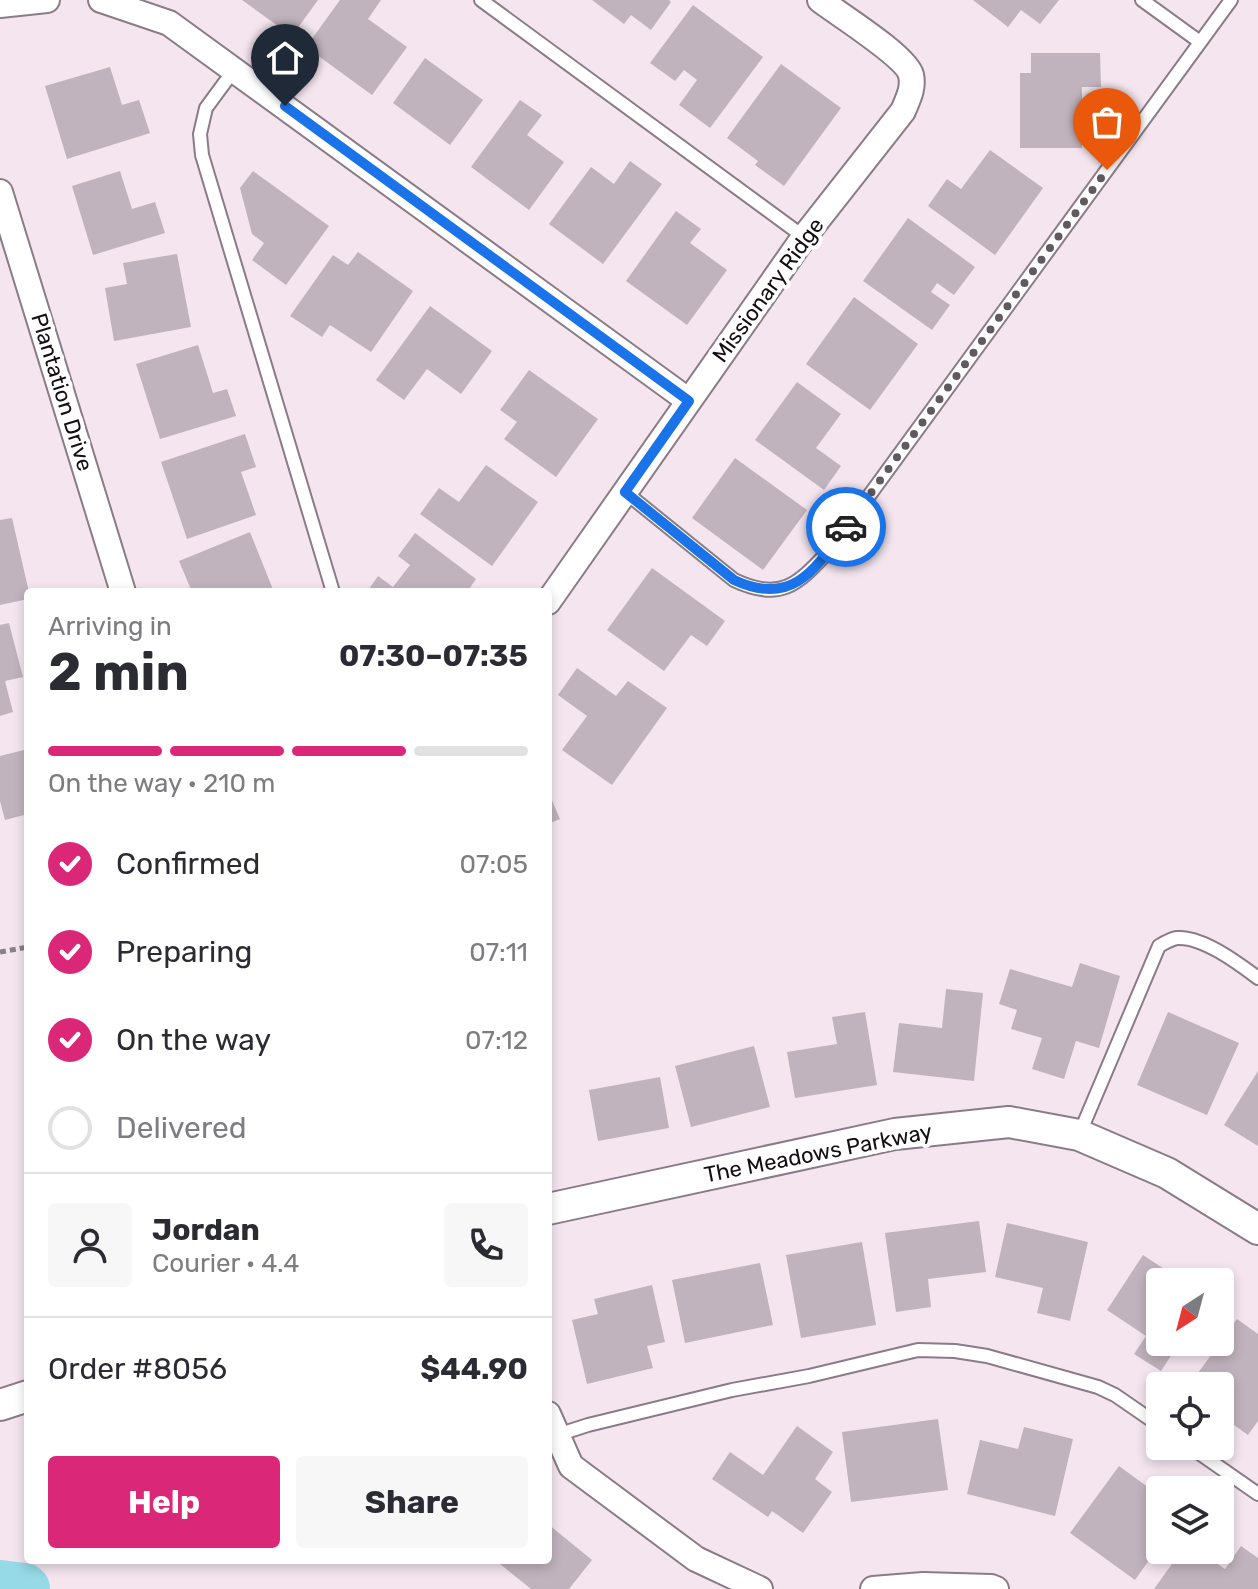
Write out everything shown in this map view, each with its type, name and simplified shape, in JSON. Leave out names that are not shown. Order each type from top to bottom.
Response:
[{"type":"street","points":[[0,5],[47,0]]},
{"type":"street","points":[[101,0],[169,23],[689,401]]},
{"type":"street","name":"Missionary Ridge","points":[[552,596],[804,237],[903,111],[911,92],[912,78],[907,66],[820,0]]},
{"type":"street","name":"Plantation Drive","points":[[0,192],[122,588]]},
{"type":"street","name":"The Meadows Parkway","points":[[552,1208],[895,1134],[1009,1122],[1079,1135],[1167,1173],[1258,1229]]},
{"type":"street","points":[[0,1405],[24,1397]]},
{"type":"street","points":[[553,1424],[571,1466],[696,1559],[760,1589]]},
{"type":"street","points":[[873,1589],[923,1585],[996,1589]]},
{"type":"lane","points":[[481,0],[804,237]]},
{"type":"lane","points":[[1142,0],[1200,42]]},
{"type":"lane","points":[[625,492],[734,580],[748,587],[768,590],[790,587],[806,575],[828,552],[1231,0]]},
{"type":"lane","points":[[234,70],[206,108],[200,134],[202,155],[332,588]]},
{"type":"lane","points":[[1079,1135],[1159,946],[1176,938],[1197,941],[1258,978]]},
{"type":"lane","points":[[553,1424],[588,1425],[918,1350],[987,1356],[1098,1387],[1146,1416]]},
{"type":"lane","points":[[1209,1460],[1258,1494]]},
{"type":"path","points":[[0,952],[24,948]]},
{"type":"building","points":[[242,0],[318,0],[292,36]]},
{"type":"building","points":[[340,0],[381,0],[368,19],[407,47],[372,95],[306,47]]},
{"type":"building","points":[[592,0],[671,2],[651,30],[631,15],[624,24]]},
{"type":"building","points":[[973,0],[1059,0],[1040,24],[1021,10],[1008,27]]},
{"type":"building","points":[[693,5],[763,57],[710,128],[679,105],[697,80],[684,70],[675,81],[650,63]]},
{"type":"building","points":[[1031,53],[1100,53],[1101,87],[1082,87],[1082,148],[1020,148],[1020,73],[1031,73]]},
{"type":"building","points":[[425,58],[483,100],[450,145],[393,103]]},
{"type":"building","points":[[781,64],[841,108],[784,186],[755,165],[758,161],[727,138]]},
{"type":"building","points":[[110,67],[122,105],[139,100],[150,133],[67,159],[45,86]]},
{"type":"building","points":[[520,100],[542,115],[527,135],[564,162],[529,210],[471,167]]},
{"type":"building","points":[[990,150],[1043,188],[995,255],[928,206],[947,179],[961,189]]},
{"type":"building","points":[[630,161],[662,184],[603,264],[549,224],[591,167],[614,184]]},
{"type":"building","points":[[120,171],[132,209],[155,202],[165,233],[93,255],[72,186]]},
{"type":"building","points":[[253,171],[329,226],[286,285],[252,260],[264,243],[252,234],[240,188]]},
{"type":"building","points":[[676,211],[701,229],[690,243],[727,270],[687,325],[626,281]]},
{"type":"building","points":[[908,218],[975,267],[954,295],[937,283],[931,292],[950,305],[932,330],[863,281]]},
{"type":"building","points":[[358,252],[413,291],[371,352],[330,325],[322,337],[290,316],[333,255],[348,265]]},
{"type":"building","points":[[177,254],[191,327],[114,341],[105,288],[127,284],[123,263]]},
{"type":"building","points":[[854,297],[918,344],[870,410],[806,364]]},
{"type":"building","points":[[430,306],[492,351],[461,394],[427,369],[404,400],[376,380]]},
{"type":"building","points":[[198,345],[213,393],[227,389],[236,416],[160,439],[136,364]]},
{"type":"building","points":[[529,370],[598,419],[556,477],[504,439],[517,422],[500,410]]},
{"type":"building","points":[[797,382],[841,414],[816,448],[841,466],[824,490],[755,440]]},
{"type":"building","points":[[245,434],[256,467],[241,472],[256,515],[187,539],[161,462]]},
{"type":"building","points":[[735,458],[807,510],[763,570],[692,518]]},
{"type":"building","points":[[486,465],[538,502],[492,566],[420,514],[439,488],[459,502]]},
{"type":"building","points":[[12,518],[28,588],[24,588],[24,600],[0,605],[0,520]]},
{"type":"building","points":[[250,532],[272,588],[190,588],[179,561]]},
{"type":"building","points":[[415,533],[476,579],[470,588],[370,588],[378,576],[393,587],[410,565],[398,556]]},
{"type":"building","points":[[652,568],[725,621],[707,646],[691,635],[664,671],[607,630]]},
{"type":"building","points":[[9,623],[23,677],[5,681],[13,712],[0,716],[0,625]]},
{"type":"building","points":[[577,668],[616,696],[628,681],[667,708],[612,785],[562,750],[587,716],[558,695]]},
{"type":"building","points":[[24,750],[24,815],[5,820],[0,801],[0,756]]},
{"type":"building","points":[[552,800],[560,819],[552,822]]},
{"type":"building","points":[[1080,963],[1120,976],[1099,1048],[1076,1041],[1064,1079],[1032,1069],[1042,1038],[1011,1029],[1017,1010],[999,1004],[1010,969],[1072,987]]},
{"type":"building","points":[[946,989],[983,993],[974,1081],[893,1072],[899,1023],[942,1028]]},
{"type":"building","points":[[865,1012],[877,1085],[795,1098],[787,1052],[837,1044],[832,1017]]},
{"type":"building","points":[[1168,1012],[1239,1043],[1207,1115],[1137,1085]]},
{"type":"building","points":[[754,1046],[770,1107],[691,1127],[675,1066]]},
{"type":"building","points":[[1258,1071],[1258,1146],[1224,1125]]},
{"type":"building","points":[[660,1077],[669,1128],[598,1141],[589,1090]]},
{"type":"building","points":[[979,1221],[986,1272],[928,1279],[931,1307],[896,1312],[885,1233]]},
{"type":"building","points":[[1007,1223],[1088,1242],[1070,1321],[1037,1313],[1043,1288],[995,1277]]},
{"type":"building","points":[[862,1242],[876,1325],[801,1338],[786,1255]]},
{"type":"building","points":[[1143,1255],[1163,1268],[1146,1268],[1146,1336],[1107,1310]]},
{"type":"building","points":[[760,1263],[773,1325],[685,1343],[672,1280]]},
{"type":"building","points":[[652,1285],[665,1342],[647,1346],[653,1368],[587,1384],[572,1320],[598,1314],[594,1299]]},
{"type":"building","points":[[1237,1319],[1258,1334],[1258,1421],[1248,1435],[1234,1425],[1234,1372],[1199,1372],[1210,1356],[1234,1356],[1234,1323]]},
{"type":"building","points":[[1146,1336],[1146,1356],[1171,1356],[1161,1371],[1134,1354]]},
{"type":"building","points":[[938,1419],[948,1490],[851,1502],[842,1432]]},
{"type":"building","points":[[797,1426],[833,1452],[815,1479],[832,1492],[803,1533],[772,1511],[768,1517],[712,1479],[730,1452],[763,1475]]},
{"type":"building","points":[[1024,1427],[1073,1439],[1055,1516],[967,1494],[980,1440],[1018,1449]]},
{"type":"building","points":[[1119,1466],[1146,1486],[1146,1564],[1135,1580],[1070,1533]]},
{"type":"building","points":[[552,1527],[592,1560],[569,1589],[531,1589],[500,1564],[552,1564]]},
{"type":"building","points":[[1241,1546],[1258,1558],[1258,1589],[1154,1589],[1172,1564],[1218,1564],[1225,1569],[1228,1564],[1234,1564],[1234,1556]]},
{"type":"waterway","points":[[0,1586],[24,1589]]},
{"type":"way so far","points":[[846,527],[1107,170]]},
{"type":"route","points":[[285,106],[689,401],[625,492],[734,580],[748,587],[768,590],[790,587],[828,552],[846,527]]}]
